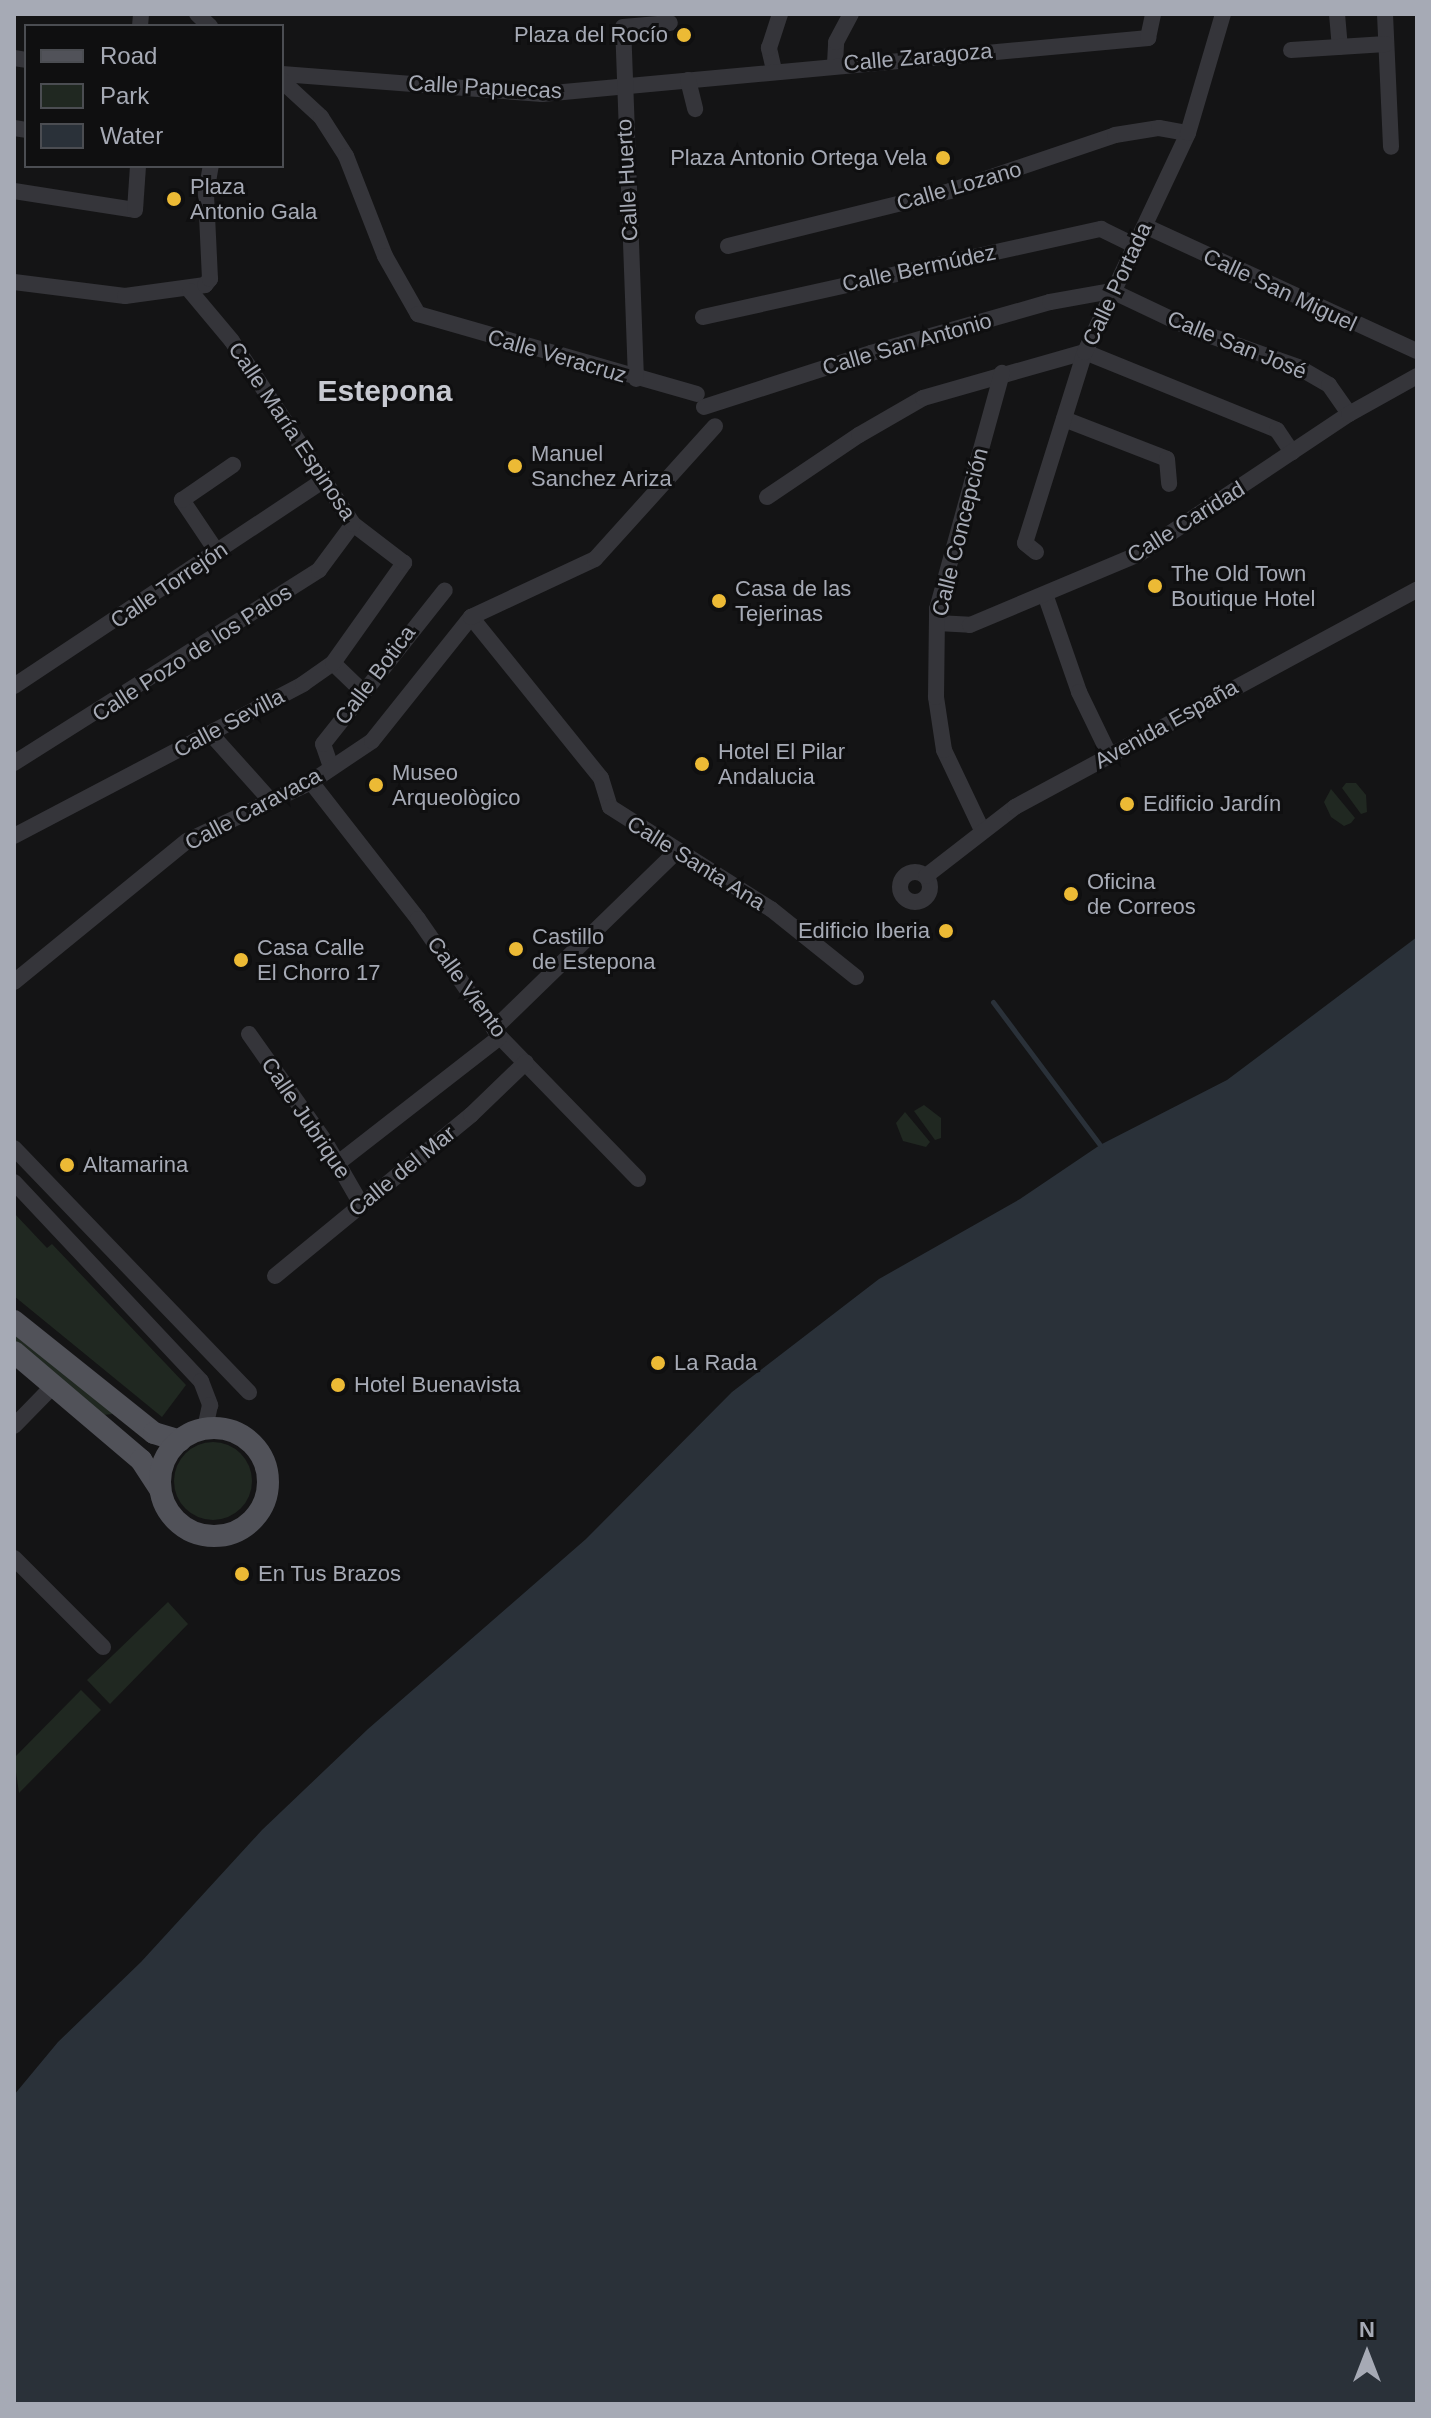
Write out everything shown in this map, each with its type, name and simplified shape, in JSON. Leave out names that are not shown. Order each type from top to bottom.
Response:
[{"type":"main road","points":[[14,1321],[154,1433],[180,1441]]},
{"type":"main road","points":[[14,1352],[141,1460],[160,1489],[172,1516],[196,1533],[225,1535],[256,1516],[267,1492],[261,1456],[231,1431],[205,1429],[180,1441],[162,1467],[160,1489]]},
{"type":"street","points":[[774,70],[769,48],[780,14]]},
{"type":"street","points":[[835,64],[836,42],[851,14]]},
{"type":"street","name":"Calle Zaragoza","points":[[688,80],[835,64],[1148,38],[1153,14]]},
{"type":"street","name":"Calle Portada","points":[[1036,552],[1025,543],[1085,352],[1188,133],[1223,14]]},
{"type":"street","points":[[1337,14],[1340,47]]},
{"type":"street","points":[[1385,14],[1391,147]]},
{"type":"street","name":"Calle Huerto","points":[[636,379],[623,27],[670,23]]},
{"type":"street","points":[[1291,50],[1386,44]]},
{"type":"street","name":"Calle Papuecas","points":[[284,74],[542,94],[688,80]]},
{"type":"street","points":[[688,80],[695,109]]},
{"type":"street","name":"Calle Veracruz","points":[[284,83],[321,117],[346,156],[385,256],[418,314],[700,401]]},
{"type":"street","name":"Calle Lozano","points":[[728,246],[950,191],[1115,135],[1159,128],[1188,133]]},
{"type":"street","points":[[14,191],[135,210],[138,168]]},
{"type":"street","points":[[14,282],[125,296],[190,291],[210,279],[206,193],[211,168]]},
{"type":"street","name":"Calle San Miguel","points":[[1145,226],[1417,351]]},
{"type":"street","name":"Calle Bermúdez","points":[[703,317],[1101,229],[1134,245]]},
{"type":"street","name":"Calle María Espinosa","points":[[190,291],[232,341],[353,524],[404,563]]},
{"type":"street","name":"Calle San Antonio","points":[[700,401],[1050,302],[1112,291]]},
{"type":"street","name":"Calle San José","points":[[1112,291],[1194,330],[1298,367],[1329,385],[1349,414]]},
{"type":"street","points":[[767,497],[923,398],[1002,373],[1085,352],[1277,430],[1292,452]]},
{"type":"street","name":"Calle Concepción","points":[[981,828],[944,750],[936,697],[937,623],[1002,373]]},
{"type":"street","name":"Calle Caridad","points":[[937,623],[970,625],[1046,597],[1139,554],[1349,414],[1417,376]]},
{"type":"street","points":[[1064,419],[1167,459],[1169,484]]},
{"type":"street","points":[[471,617],[595,559],[715,426]]},
{"type":"street","points":[[217,552],[182,500],[233,465]]},
{"type":"street","name":"Calle Torrejón","points":[[14,686],[322,481]]},
{"type":"street","name":"Calle Pozo de los Palos","points":[[14,763],[319,570],[353,524]]},
{"type":"street","name":"Calle Sevilla","points":[[14,836],[210,733],[333,663],[404,563]]},
{"type":"street","name":"Calle Botica","points":[[331,767],[323,744],[445,590]]},
{"type":"street","name":"Avenida España","points":[[926,876],[981,828],[1109,754],[1417,590]]},
{"type":"street","points":[[1046,597],[1079,692],[1109,754]]},
{"type":"street","name":"Calle Caravaca","points":[[14,982],[187,841],[311,782],[372,741],[471,617]]},
{"type":"street","name":"Calle Santa Ana","points":[[471,617],[601,778],[610,807],[771,909],[856,977]]},
{"type":"street","points":[[333,663],[362,691]]},
{"type":"street","points":[[210,733],[271,801]]},
{"type":"street","name":"Calle Viento","points":[[311,782],[418,919],[497,1033],[638,1179]]},
{"type":"street","points":[[338,1163],[497,1033],[677,851]]},
{"type":"street","name":"Calle Jubrique","points":[[249,1034],[338,1163],[361,1204]]},
{"type":"street","name":"Calle del Mar","points":[[275,1276],[471,1115],[526,1062]]},
{"type":"street","points":[[14,1148],[249,1392]]},
{"type":"street","points":[[14,1182],[165,1341],[209,1396],[205,1429]]},
{"type":"street","points":[[39,1209],[57,1193]]},
{"type":"street","points":[[136,1310],[154,1294]]},
{"type":"street","points":[[165,1341],[179,1341],[192,1334]]},
{"type":"street","points":[[14,1426],[52,1387]]},
{"type":"street","points":[[14,1558],[103,1647]]},
{"type":"green space","points":[[1346,783],[1356,783],[1366,795],[1367,812],[1361,814],[1342,788]]},
{"type":"green space","points":[[1331,789],[1355,818],[1351,823],[1344,826],[1331,817],[1324,802]]},
{"type":"green space","points":[[924,1105],[941,1118],[941,1138],[935,1140],[914,1111]]},
{"type":"green space","points":[[905,1112],[930,1142],[926,1147],[903,1141],[896,1123]]},
{"type":"green space","points":[[14,1213],[47,1248],[52,1244],[186,1385],[162,1417],[14,1296]]},
{"type":"green space","points":[[14,1333],[113,1411],[112,1414],[104,1415],[14,1342]]},
{"type":"green space","points":[[213,1442],[228,1445],[241,1453],[249,1466],[252,1481],[249,1496],[241,1509],[228,1517],[213,1520],[198,1517],[185,1509],[177,1496],[174,1481],[177,1466],[185,1453],[198,1445]]},
{"type":"green space","points":[[168,1602],[188,1624],[110,1704],[87,1680]]},
{"type":"green space","points":[[81,1690],[101,1710],[19,1793],[14,1758]]},
{"type":"water","points":[[1417,937],[1417,2404],[14,2404],[14,2095],[58,2042],[141,1962],[262,1830],[368,1729],[586,1539],[732,1392],[879,1279],[1020,1199],[1100,1145],[1227,1080]]},
{"type":"waterway","points":[[993,1002],[1100,1145]]},
{"type":"place","name":"Plaza del Rocío","points":[[684,35]]},
{"type":"place","name":"Plaza Antonio Ortega Vela","points":[[943,158]]},
{"type":"place","name":"Plaza Antonio Gala","points":[[174,199]]},
{"type":"place","name":"Manuel Sanchez Ariza","points":[[515,466]]},
{"type":"place","name":"The Old Town Boutique Hotel","points":[[1155,586]]},
{"type":"place","name":"Casa de las Tejerinas","points":[[719,601]]},
{"type":"place","name":"Hotel El Pilar Andalucia","points":[[702,764]]},
{"type":"place","name":"Museo Arqueològico","points":[[376,785]]},
{"type":"place","name":"Edificio Jardín","points":[[1127,804]]},
{"type":"place","name":"Oficina de Correos","points":[[1071,894]]},
{"type":"place","name":"Edificio Iberia","points":[[946,931]]},
{"type":"place","name":"Castillo de Estepona","points":[[516,949]]},
{"type":"place","name":"Casa Calle El Chorro 17","points":[[241,960]]},
{"type":"place","name":"Altamarina","points":[[67,1165]]},
{"type":"place","name":"La Rada","points":[[658,1363]]},
{"type":"place","name":"Hotel Buenavista","points":[[338,1385]]},
{"type":"place","name":"En Tus Brazos","points":[[242,1574]]},
{"type":"district","name":"Estepona","points":[[385,391]]}]
